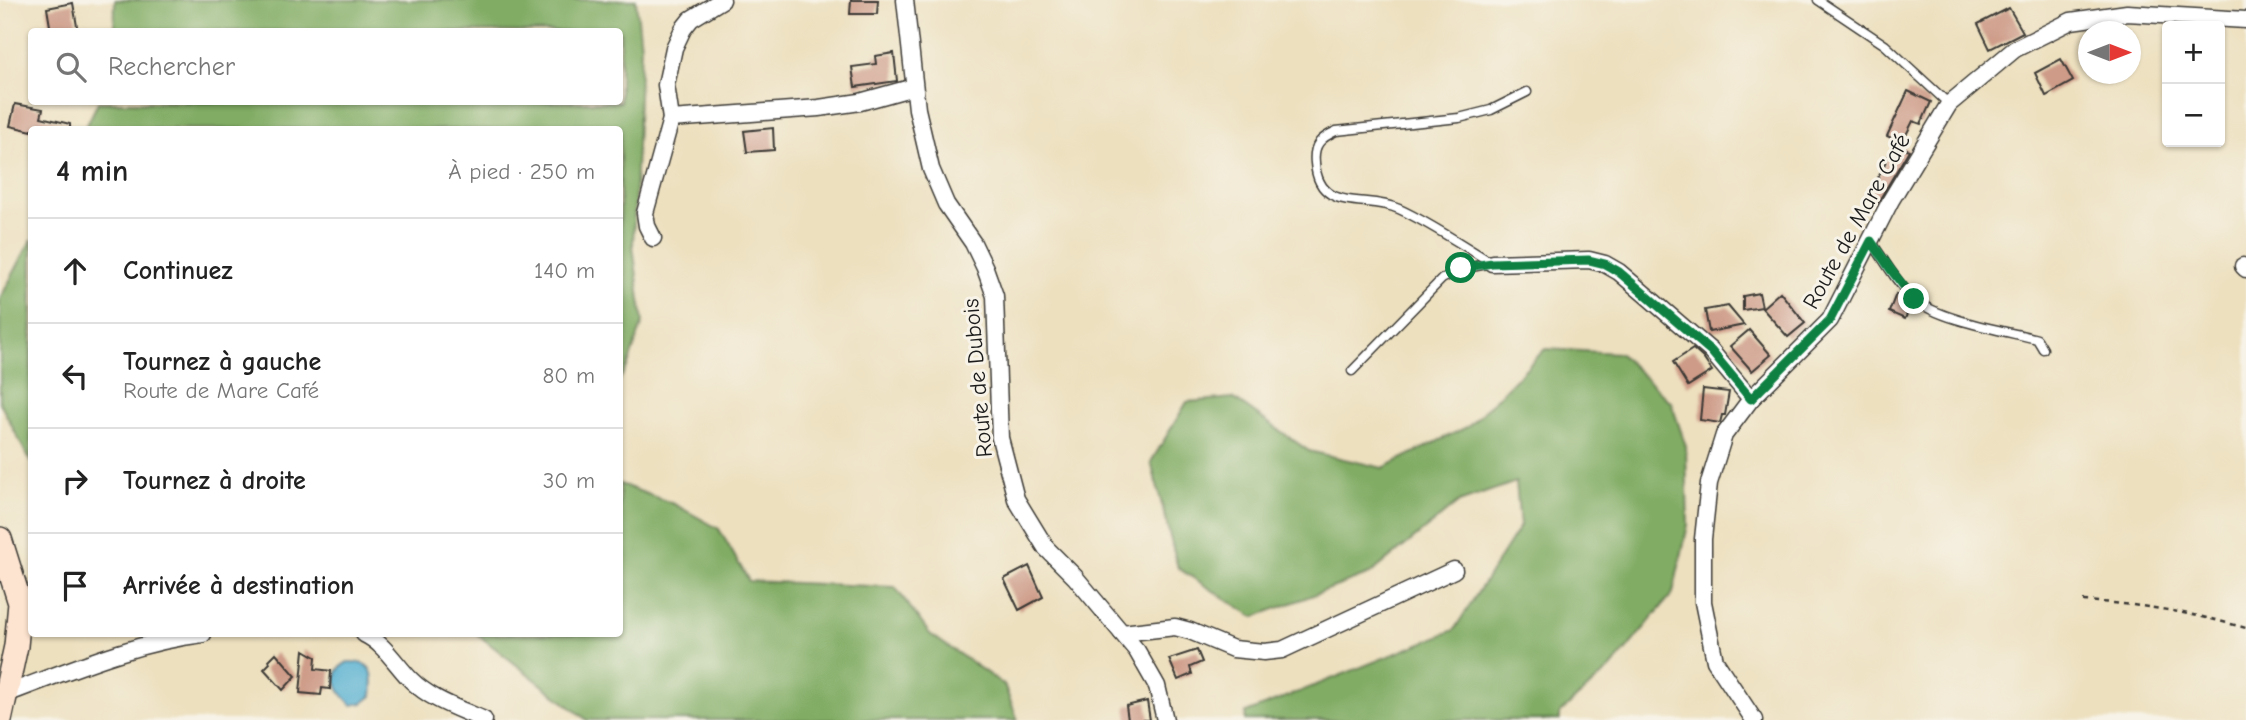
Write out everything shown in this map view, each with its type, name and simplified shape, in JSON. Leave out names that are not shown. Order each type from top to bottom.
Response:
[{"type":"street","points":[[653,238],[645,213],[671,118],[666,85],[674,48],[691,19],[722,0]]},
{"type":"street","name":"Route de Dubois","points":[[905,0],[914,87],[931,169],[946,204],[973,243],[995,296],[1000,438],[1016,499],[1046,548],[1075,577],[1137,651],[1157,686],[1165,720]]},
{"type":"street","name":"Route de Mare Café","points":[[1754,720],[1715,661],[1703,602],[1703,539],[1709,483],[1724,435],[1751,399],[1830,320],[1891,200],[1949,104],[2015,48],[2071,21],[2127,13],[2246,20]]},
{"type":"street","points":[[671,118],[819,108],[860,102],[914,87]]},
{"type":"street","points":[[1492,263],[1589,260],[1605,264],[1619,272],[1711,351],[1751,399]]},
{"type":"street","points":[[0,539],[20,603],[16,646],[0,720]]},
{"type":"street","points":[[1122,633],[1175,627],[1241,650],[1282,650],[1454,570]]},
{"type":"street","points":[[6,694],[82,665],[178,637]]},
{"type":"street","points":[[371,637],[413,682],[444,703],[484,720]]},
{"type":"lane","points":[[1818,0],[1885,46],[1949,104]]},
{"type":"lane","points":[[1492,263],[1398,208],[1340,199],[1323,189],[1316,176],[1314,154],[1321,138],[1336,131],[1459,118],[1491,110],[1527,92]]},
{"type":"lane","points":[[1871,241],[1903,286],[1914,299],[1927,308],[1947,316],[2037,339],[2043,349]]},
{"type":"lane","points":[[1352,372],[1443,279],[1461,268],[1492,263]]},
{"type":"path","points":[[2083,601],[2138,604],[2183,611],[2246,628]]},
{"type":"green space","points":[[115,0],[636,0],[641,47],[633,246],[643,322],[623,374],[623,126],[86,126],[97,105],[623,105],[623,28],[114,28]]},
{"type":"green space","points":[[28,246],[28,457],[0,403],[0,299]]},
{"type":"green space","points":[[1545,349],[1619,353],[1671,402],[1686,446],[1688,525],[1673,593],[1611,668],[1560,713],[1560,720],[1245,720],[1246,713],[1454,630],[1520,526],[1516,482],[1459,502],[1370,574],[1254,617],[1178,568],[1151,462],[1187,402],[1233,398],[1309,451],[1383,468],[1469,426]]},
{"type":"green space","points":[[623,485],[674,504],[719,529],[749,581],[895,587],[930,634],[1004,685],[1018,720],[587,720],[481,637],[623,637]]},
{"type":"water","points":[[348,662],[363,664],[371,670],[372,696],[363,703],[352,705],[339,689],[337,672]]},
{"type":"building","points":[[851,0],[878,0],[877,14],[850,14]]},
{"type":"building","points":[[73,3],[77,28],[50,28],[47,8]]},
{"type":"building","points":[[2009,8],[2023,32],[1990,49],[1978,24]]},
{"type":"building","points":[[894,53],[897,81],[855,87],[852,67],[876,64],[875,56]]},
{"type":"building","points":[[2061,59],[2073,81],[2046,96],[2035,73]]},
{"type":"building","points":[[1908,91],[1931,102],[1921,124],[1913,121],[1902,143],[1887,136]]},
{"type":"building","points":[[15,104],[43,109],[41,117],[70,124],[28,126],[28,130],[10,126]]},
{"type":"building","points":[[773,128],[774,150],[747,152],[744,131]]},
{"type":"building","points":[[1894,144],[1909,150],[1877,204],[1868,199]]},
{"type":"building","points":[[1780,292],[1805,323],[1788,337],[1762,308]]},
{"type":"building","points":[[1759,293],[1762,307],[1743,310],[1743,296]]},
{"type":"building","points":[[1896,294],[1911,305],[1905,319],[1889,312]]},
{"type":"building","points":[[1728,306],[1744,325],[1709,332],[1705,310]]},
{"type":"building","points":[[1749,330],[1771,355],[1752,371],[1730,346]]},
{"type":"building","points":[[1693,349],[1712,371],[1688,386],[1673,362]]},
{"type":"building","points":[[1703,389],[1729,392],[1725,415],[1722,415],[1720,423],[1700,420]]},
{"type":"building","points":[[1029,566],[1043,597],[1019,610],[1004,579]]},
{"type":"building","points":[[304,650],[316,657],[315,669],[331,671],[330,689],[322,688],[321,695],[300,693]]},
{"type":"building","points":[[1197,650],[1202,662],[1190,667],[1192,674],[1178,680],[1169,659]]},
{"type":"building","points":[[276,653],[296,676],[283,690],[264,669]]},
{"type":"building","points":[[1147,701],[1150,720],[1128,720],[1126,706]]},
{"type":"route","points":[[1461,268],[1492,263],[1589,260],[1605,264],[1619,272],[1711,351],[1751,399],[1830,320],[1871,241],[1914,299]]}]
